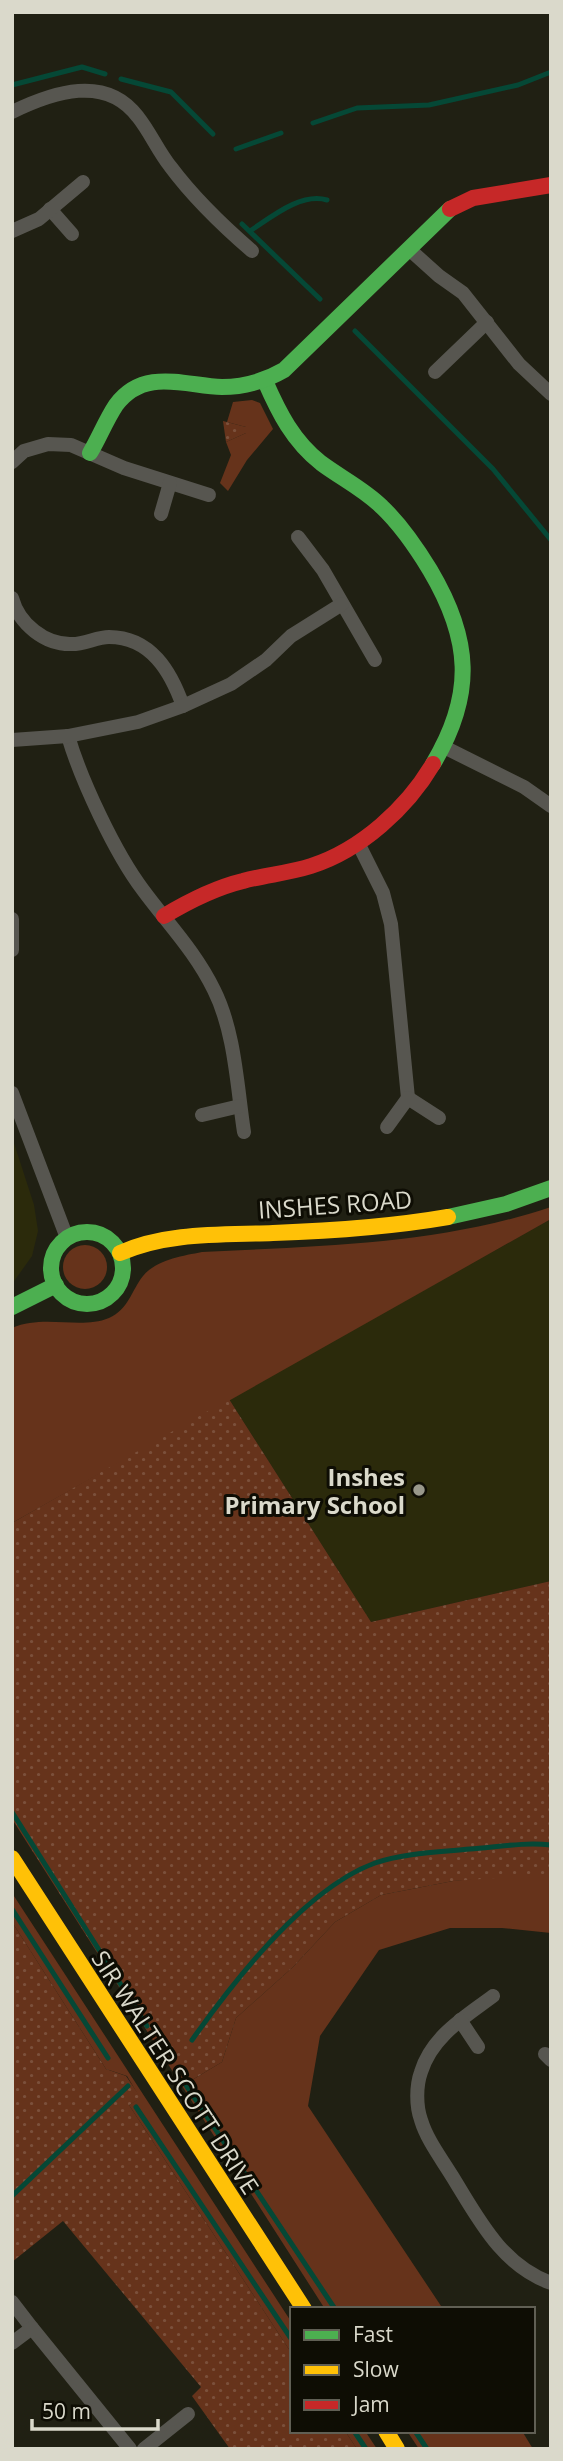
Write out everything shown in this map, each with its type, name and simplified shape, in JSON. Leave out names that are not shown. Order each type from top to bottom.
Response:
[{"type":"street","points":[[12,112],[61,93],[106,92],[119,98],[139,117],[175,172],[252,251]]},
{"type":"street","points":[[12,231],[39,219],[83,182]]},
{"type":"street","points":[[90,453],[117,404],[133,390],[151,382],[169,379],[223,387],[265,381],[284,370],[447,211],[473,198],[551,185]]},
{"type":"street","points":[[50,209],[72,234]]},
{"type":"street","points":[[409,249],[463,293],[519,364],[551,394]]},
{"type":"street","points":[[435,372],[487,322]]},
{"type":"street","points":[[164,916],[216,888],[301,870],[358,843],[407,802],[426,778],[443,746],[464,679],[461,643],[445,599],[389,514],[302,447],[285,426],[265,381]]},
{"type":"street","points":[[12,462],[24,451],[48,444],[71,446],[209,495]]},
{"type":"street","points":[[161,514],[170,483]]},
{"type":"street","points":[[298,537],[375,660]]},
{"type":"street","points":[[12,598],[28,627],[48,640],[71,644],[108,637],[144,647],[161,661],[183,706]]},
{"type":"street","points":[[12,740],[68,736],[138,722],[183,706],[231,684],[266,660],[291,636],[342,604]]},
{"type":"street","points":[[68,736],[84,782],[126,863],[142,889],[197,957],[216,993],[228,1034],[244,1132]]},
{"type":"street","points":[[443,746],[524,787],[551,806]]},
{"type":"street","points":[[358,843],[383,893],[391,924],[408,1098],[387,1127]]},
{"type":"street","points":[[12,919],[12,950]]},
{"type":"street","points":[[12,1093],[68,1238]]},
{"type":"street","points":[[408,1098],[439,1118]]},
{"type":"street","points":[[202,1115],[240,1106]]},
{"type":"street","name":"INSHES ROAD","points":[[120,1253],[143,1243],[177,1238],[412,1224],[471,1212],[551,1188]]},
{"type":"street","points":[[77,1233],[97,1233],[107,1237],[120,1253],[122,1277],[117,1288],[98,1302],[74,1301],[56,1285],[52,1275],[54,1254],[68,1238],[77,1233]]},
{"type":"street","points":[[12,1307],[56,1285]]},
{"type":"street","name":"SIR WALTER SCOTT DRIVE","points":[[12,1858],[303,2307]]},
{"type":"street","points":[[493,1996],[443,2034],[421,2072],[417,2094],[420,2118],[486,2234],[531,2276],[551,2283]]},
{"type":"street","points":[[460,2020],[478,2047]]},
{"type":"street","points":[[12,2302],[130,2449]]},
{"type":"street","points":[[12,2343],[32,2328]]},
{"type":"street","points":[[144,2449],[188,2414]]},
{"type":"street","points":[[387,2433],[397,2449]]},
{"type":"shaded area","points":[[252,400],[260,403],[273,429],[247,460],[228,491],[220,483],[231,455],[226,442],[246,433],[246,427],[227,422],[233,402]]},
{"type":"shaded area","points":[[223,421],[246,427],[246,433],[226,442]]},
{"type":"shaded area","points":[[12,1137],[34,1205],[38,1231],[32,1256],[12,1284]]},
{"type":"shaded area","points":[[551,1207],[551,1219],[12,1523],[12,1328],[37,1322],[86,1323],[109,1318],[121,1310],[148,1271],[162,1262],[186,1255],[378,1242],[465,1229]]},
{"type":"shaded area","name":"Inshes Primary School","points":[[551,1219],[551,1581],[371,1622],[229,1399]]},
{"type":"shaded area","points":[[85,1245],[100,1252],[107,1267],[100,1282],[85,1289],[70,1282],[63,1267],[70,1252]]},
{"type":"shaded area","points":[[229,1399],[371,1622],[551,1581],[551,1874],[453,1881],[381,1895],[335,1922],[293,1967],[236,2018],[222,2062],[182,2086],[12,1819],[12,1523]]},
{"type":"shaded area","points":[[540,1872],[551,1874],[551,1933],[502,1928],[450,1928],[379,1950],[320,2036],[308,2106],[442,2307],[324,2307],[182,2086],[222,2062],[236,2018],[293,1967],[335,1922],[381,1895],[453,1881]]},
{"type":"shaded area","points":[[12,1893],[290,2320],[290,2351],[129,2105],[140,2098],[127,2076],[106,2069],[12,1922]]},
{"type":"shaded area","points":[[12,1922],[106,2069],[126,2076],[141,2098],[129,2105],[290,2351],[290,2433],[346,2433],[357,2449],[230,2449],[192,2396],[201,2387],[63,2221],[12,2262]]},
{"type":"shaded area","points":[[346,2433],[366,2433],[377,2449],[357,2449]]},
{"type":"shaded area","points":[[408,2433],[523,2433],[533,2449],[419,2449]]},
{"type":"waterway","points":[[12,85],[82,67],[105,74]]},
{"type":"waterway","points":[[313,123],[357,108],[429,105],[518,85],[551,72]]},
{"type":"waterway","points":[[121,79],[171,92],[213,134]]},
{"type":"waterway","points":[[236,149],[281,133]]},
{"type":"waterway","points":[[250,231],[296,203],[327,200]]},
{"type":"waterway","points":[[242,224],[320,299]]},
{"type":"waterway","points":[[355,331],[493,469],[551,540]]},
{"type":"waterway","points":[[12,1812],[147,2026]]},
{"type":"waterway","points":[[192,2040],[228,1991],[273,1939],[323,1893],[349,1875],[375,1863],[409,1855],[510,1845],[551,1845]]},
{"type":"waterway","points":[[12,1909],[108,2058]]},
{"type":"waterway","points":[[184,2082],[334,2307]]},
{"type":"waterway","points":[[12,2196],[128,2086]]},
{"type":"waterway","points":[[136,2107],[290,2337]]},
{"type":"waterway","points":[[355,2433],[366,2449]]},
{"type":"waterway","points":[[416,2433],[427,2449]]},
{"type":"traffic: fast","points":[[90,453],[116,405],[127,393],[139,386],[166,381],[222,387],[238,386],[262,380],[284,370],[450,209]]},
{"type":"traffic: fast","points":[[265,381],[281,415],[302,445],[321,463],[368,495],[389,514],[419,553],[444,595],[454,620],[463,667],[456,714],[433,764]]},
{"type":"traffic: fast","points":[[448,1217],[506,1204],[551,1188]]},
{"type":"traffic: fast","points":[[87,1232],[107,1238],[117,1248],[123,1268],[117,1288],[107,1298],[87,1304],[67,1298],[57,1288],[51,1268],[57,1248],[67,1238],[87,1232]]},
{"type":"traffic: fast","points":[[12,1307],[56,1285]]},
{"type":"traffic: slow","points":[[120,1253],[156,1241],[175,1238],[339,1230],[448,1217]]},
{"type":"traffic: slow","points":[[12,1858],[303,2307]]},
{"type":"traffic: slow","points":[[387,2433],[397,2449]]},
{"type":"traffic: jam","points":[[450,209],[473,198],[551,185]]},
{"type":"traffic: jam","points":[[164,916],[222,887],[311,866],[348,850],[396,811],[433,764]]},
{"type":"place","name":"Inshes Primary School","points":[[419,1490]]}]
